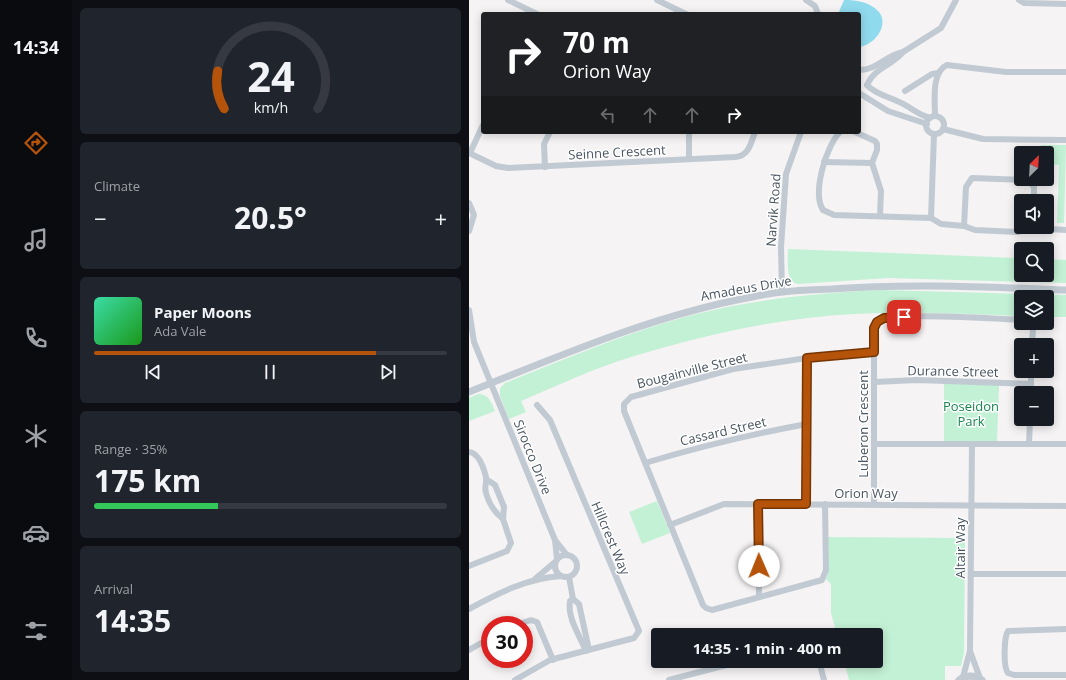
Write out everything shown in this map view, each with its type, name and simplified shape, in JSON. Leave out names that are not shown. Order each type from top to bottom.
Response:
[{"type":"street","points":[[508,0],[533,12]]},
{"type":"street","points":[[657,0],[682,12]]},
{"type":"street","points":[[806,0],[815,6],[817,12]]},
{"type":"street","points":[[861,69],[868,68],[903,52],[941,28],[956,0]]},
{"type":"street","points":[[1019,0],[1024,3],[1066,4]]},
{"type":"street","points":[[861,90],[873,75],[899,57],[903,52]]},
{"type":"street","points":[[861,93],[880,107],[899,116],[931,120],[943,120],[943,129],[939,133],[934,134],[929,131],[931,120],[936,82],[938,73],[943,67],[950,64],[1006,72],[1066,72]]},
{"type":"street","points":[[861,70],[867,75],[867,84],[873,91],[897,101],[917,114],[931,120]]},
{"type":"street","points":[[905,91],[932,74],[938,73]]},
{"type":"street","points":[[880,107],[885,96]]},
{"type":"street","points":[[469,153],[481,129]]},
{"type":"street","points":[[943,129],[983,139],[1066,140]]},
{"type":"street","points":[[545,167],[544,144],[549,134]]},
{"type":"street","points":[[689,134],[689,159]]},
{"type":"street","name":"Seinne Crescent","points":[[469,153],[502,168],[741,156],[749,149],[754,134]]},
{"type":"street","name":"Narvik Road","points":[[782,292],[781,247],[786,174],[800,134]]},
{"type":"street","points":[[838,134],[832,142],[821,172],[820,202],[823,210],[834,214],[931,218],[941,224],[964,226],[975,230],[1014,232]]},
{"type":"street","points":[[859,134],[877,143],[878,148],[873,163],[881,191],[880,215]]},
{"type":"street","points":[[931,218],[934,134]]},
{"type":"street","points":[[824,162],[873,163]]},
{"type":"street","points":[[964,226],[966,186],[972,178],[1027,180],[1034,187],[1034,194]]},
{"type":"street","points":[[469,203],[474,215],[469,230]]},
{"type":"street","points":[[1054,229],[1066,230]]},
{"type":"street","name":"Amadeus Drive","points":[[469,392],[588,344],[666,317],[752,297],[782,292],[899,285],[1066,290]]},
{"type":"street","name":"Sirocco Drive","points":[[469,310],[473,337],[491,383],[555,540],[567,554]]},
{"type":"street","name":"Luberon Crescent","points":[[873,504],[875,326],[882,318],[952,317],[1014,320]]},
{"type":"street","name":"Bougainville Street","points":[[825,504],[825,577],[816,583],[712,610],[706,608],[703,605],[624,411],[624,404],[628,398],[733,369],[807,358],[874,352]]},
{"type":"street","points":[[806,504],[807,358]]},
{"type":"street","points":[[1031,378],[1031,384]]},
{"type":"street","name":"Durance Street","points":[[874,382],[917,380],[1031,384]]},
{"type":"street","name":"Hillcrest Way","points":[[515,680],[553,660],[634,638],[637,635],[638,629],[550,420],[537,405]]},
{"type":"street","name":"Cassard Street","points":[[645,463],[741,436],[807,424]]},
{"type":"street","points":[[1029,444],[1030,426]]},
{"type":"street","points":[[874,444],[1066,444]]},
{"type":"street","name":"Altair Way","points":[[972,444],[971,651],[981,679]]},
{"type":"street","points":[[469,452],[474,453],[477,457],[486,479],[485,490],[488,498],[494,511],[503,519]]},
{"type":"street","points":[[469,566],[509,549],[511,540],[503,519],[504,507],[495,485],[486,479]]},
{"type":"street","name":"Orion Way","points":[[670,525],[722,504],[1066,506]]},
{"type":"street","points":[[758,504],[759,597]]},
{"type":"street","name":"Sirocco Drive","points":[[555,540],[556,561]]},
{"type":"street","points":[[469,609],[503,592],[534,580],[561,576],[569,577],[576,572],[578,564],[574,558],[567,554],[556,561],[534,580]]},
{"type":"street","points":[[556,561],[555,570],[561,576]]},
{"type":"street","points":[[971,574],[1066,574]]},
{"type":"street","points":[[569,577],[573,599],[579,604],[587,651]]},
{"type":"street","points":[[573,599],[570,602],[570,610],[573,624],[587,651]]},
{"type":"street","points":[[533,621],[537,622],[553,660]]},
{"type":"street","points":[[1066,629],[1010,630],[1005,636],[1005,670],[1010,674],[1066,675]]},
{"type":"street","points":[[469,650],[481,643]]},
{"type":"street","name":"Altair Way","points":[[961,679],[971,651]]},
{"type":"street","points":[[669,680],[690,677],[719,668]]},
{"type":"street","points":[[821,668],[824,680]]},
{"type":"street","points":[[961,679],[974,676],[981,679]]},
{"type":"green space","points":[[1066,145],[1064,223],[1057,223],[1059,165],[1054,165],[1054,146],[1041,146]]},
{"type":"green space","points":[[788,249],[1014,258],[1014,282],[888,278],[798,284],[791,279],[788,265]]},
{"type":"green space","points":[[1054,259],[1066,260],[1066,283],[1030,282],[1054,282]]},
{"type":"green space","points":[[880,290],[1014,294],[1014,316],[896,313],[854,314],[798,319],[713,335],[617,361],[521,401],[526,412],[509,419],[500,396],[500,388],[505,383],[647,328],[696,314],[741,304],[834,293]]},
{"type":"green space","points":[[1054,295],[1066,295],[1066,317],[1054,317]]},
{"type":"green space","name":"Poseidon Park","points":[[944,383],[999,385],[997,441],[944,441]]},
{"type":"green space","points":[[478,394],[485,395],[487,397],[495,411],[469,421],[469,398]]},
{"type":"green space","points":[[657,501],[670,533],[642,544],[629,512]]},
{"type":"green space","points":[[828,537],[965,538],[964,653],[961,666],[945,666],[945,680],[849,680],[846,668],[883,668],[883,628],[835,628],[831,613],[831,584],[826,579],[828,572]]},
{"type":"water","points":[[844,0],[863,2],[872,6],[879,12],[882,17],[881,29],[870,43],[861,47],[861,12],[839,12]]},
{"type":"route","points":[[759,566],[758,504],[806,504],[807,358],[874,352],[875,324],[880,319],[884,318],[904,317]]}]
